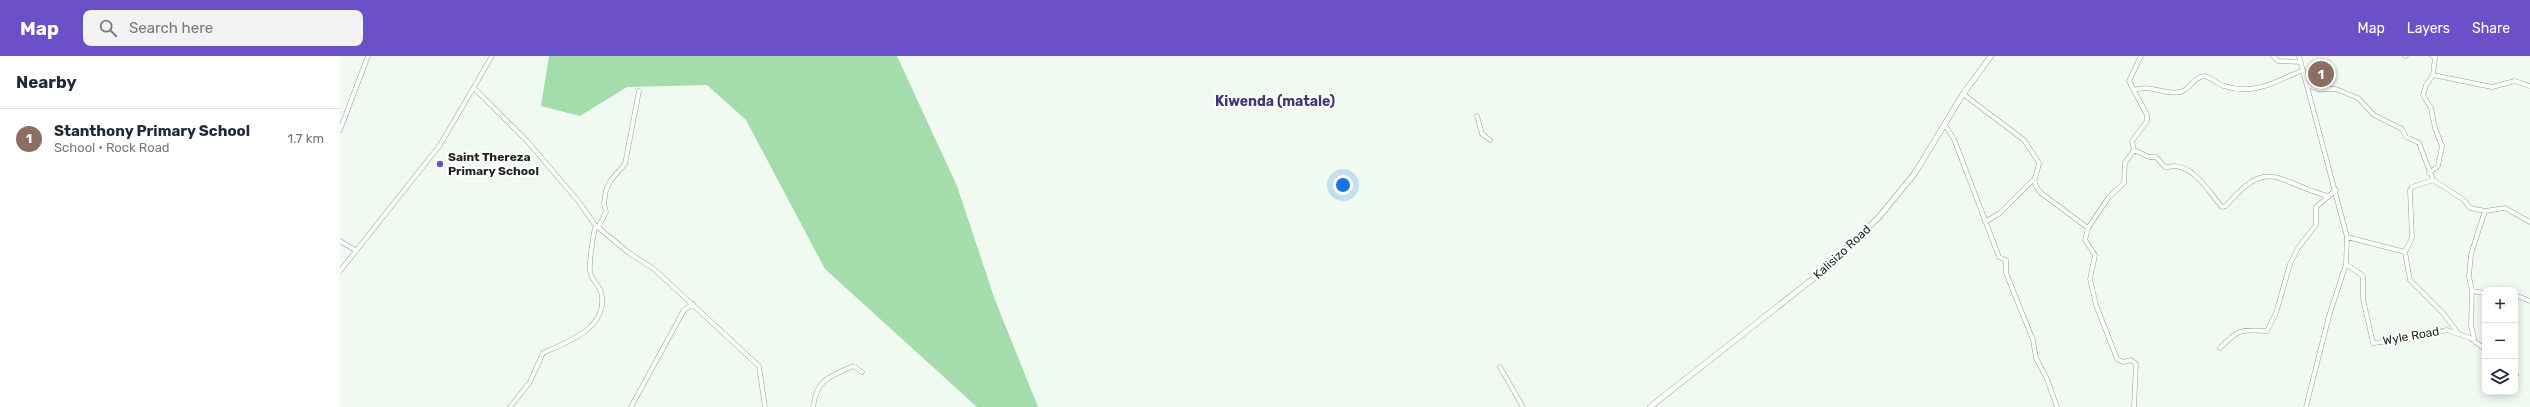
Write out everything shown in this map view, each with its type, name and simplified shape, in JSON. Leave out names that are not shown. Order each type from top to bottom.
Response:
[{"type":"street","points":[[340,130],[368,56]]},
{"type":"street","points":[[340,271],[355,250],[440,145],[492,56]]},
{"type":"street","name":"Kalisizo Road","points":[[1650,407],[1799,291],[1850,246],[1904,188],[1946,125],[1963,94],[1991,56]]},
{"type":"street","points":[[2134,407],[2136,364],[2130,360],[2123,362],[2117,359],[2096,305],[2090,279],[2095,255],[2085,240],[2088,228],[2109,197],[2124,182],[2125,163],[2134,150],[2132,141],[2148,118],[2129,83],[2129,78],[2141,56]]},
{"type":"street","points":[[2273,56],[2278,61],[2301,62]]},
{"type":"street","points":[[2299,56],[2348,237],[2346,264],[2329,316],[2306,407]]},
{"type":"street","points":[[2429,173],[2438,166],[2442,146],[2435,128],[2431,108],[2423,95],[2426,86],[2433,75],[2434,56]]},
{"type":"street","points":[[2134,90],[2144,86],[2165,93],[2181,92],[2195,78],[2205,76],[2226,87],[2258,89],[2281,82],[2288,76],[2303,70]]},
{"type":"street","points":[[2433,75],[2492,87],[2515,81],[2530,86]]},
{"type":"street","points":[[2307,85],[2318,89],[2336,89],[2353,95],[2363,102],[2374,115],[2402,129],[2406,137],[2418,143],[2433,180],[2464,200],[2470,208],[2485,211],[2505,208],[2529,220]]},
{"type":"street","points":[[474,88],[508,121],[579,202],[595,225],[599,226],[616,243],[654,269],[759,366],[765,407]]},
{"type":"street","points":[[510,407],[530,382],[543,353],[571,341],[596,322],[600,314],[601,293],[590,269],[593,236],[595,228],[599,226],[606,212],[604,203],[606,190],[610,180],[625,164],[639,91]]},
{"type":"street","points":[[1963,94],[2024,140],[2039,163],[2033,180],[2000,213],[1985,222]]},
{"type":"street","points":[[1477,116],[1482,134],[1490,140]]},
{"type":"street","points":[[1946,125],[1954,139],[1999,258],[2006,260],[2006,273],[2033,340],[2036,358],[2047,379],[2057,407]]},
{"type":"street","points":[[2134,150],[2149,157],[2156,157],[2165,167],[2177,167],[2191,174],[2204,184],[2222,207],[2226,206],[2244,187],[2267,176],[2280,177],[2328,196]]},
{"type":"street","points":[[2033,180],[2041,193],[2088,228]]},
{"type":"street","points":[[2433,180],[2412,187],[2410,190],[2412,238],[2405,252],[2410,280],[2443,313],[2458,334]]},
{"type":"street","points":[[2220,348],[2231,337],[2244,330],[2267,331],[2276,313],[2290,264],[2298,248],[2316,225],[2316,207],[2336,190]]},
{"type":"street","points":[[2475,342],[2471,326],[2472,290],[2469,276],[2471,254],[2485,211]]},
{"type":"street","points":[[2348,237],[2405,252]]},
{"type":"street","points":[[340,241],[355,250]]},
{"type":"street","name":"Wyle Road","points":[[2346,264],[2363,276],[2363,299],[2373,343],[2405,340],[2447,330],[2475,342],[2482,347]]},
{"type":"street","points":[[2472,290],[2482,292]]},
{"type":"street","points":[[2518,296],[2530,301]]},
{"type":"street","points":[[631,407],[684,310],[693,304]]},
{"type":"street","points":[[812,407],[814,396],[825,378],[853,366],[862,372]]},
{"type":"street","points":[[1500,367],[1523,407]]},
{"type":"green space","points":[[549,56],[897,56],[957,186],[995,300],[1038,407],[977,407],[825,269],[746,120],[707,85],[627,87],[580,116],[541,106]]},
{"type":"place","name":"Stanthony Primary School","points":[[2321,74]]},
{"type":"place","name":"Saint Thereza Primary School","points":[[440,164]]},
{"type":"district","name":"Kiwenda (matale)","points":[[1275,101]]}]
